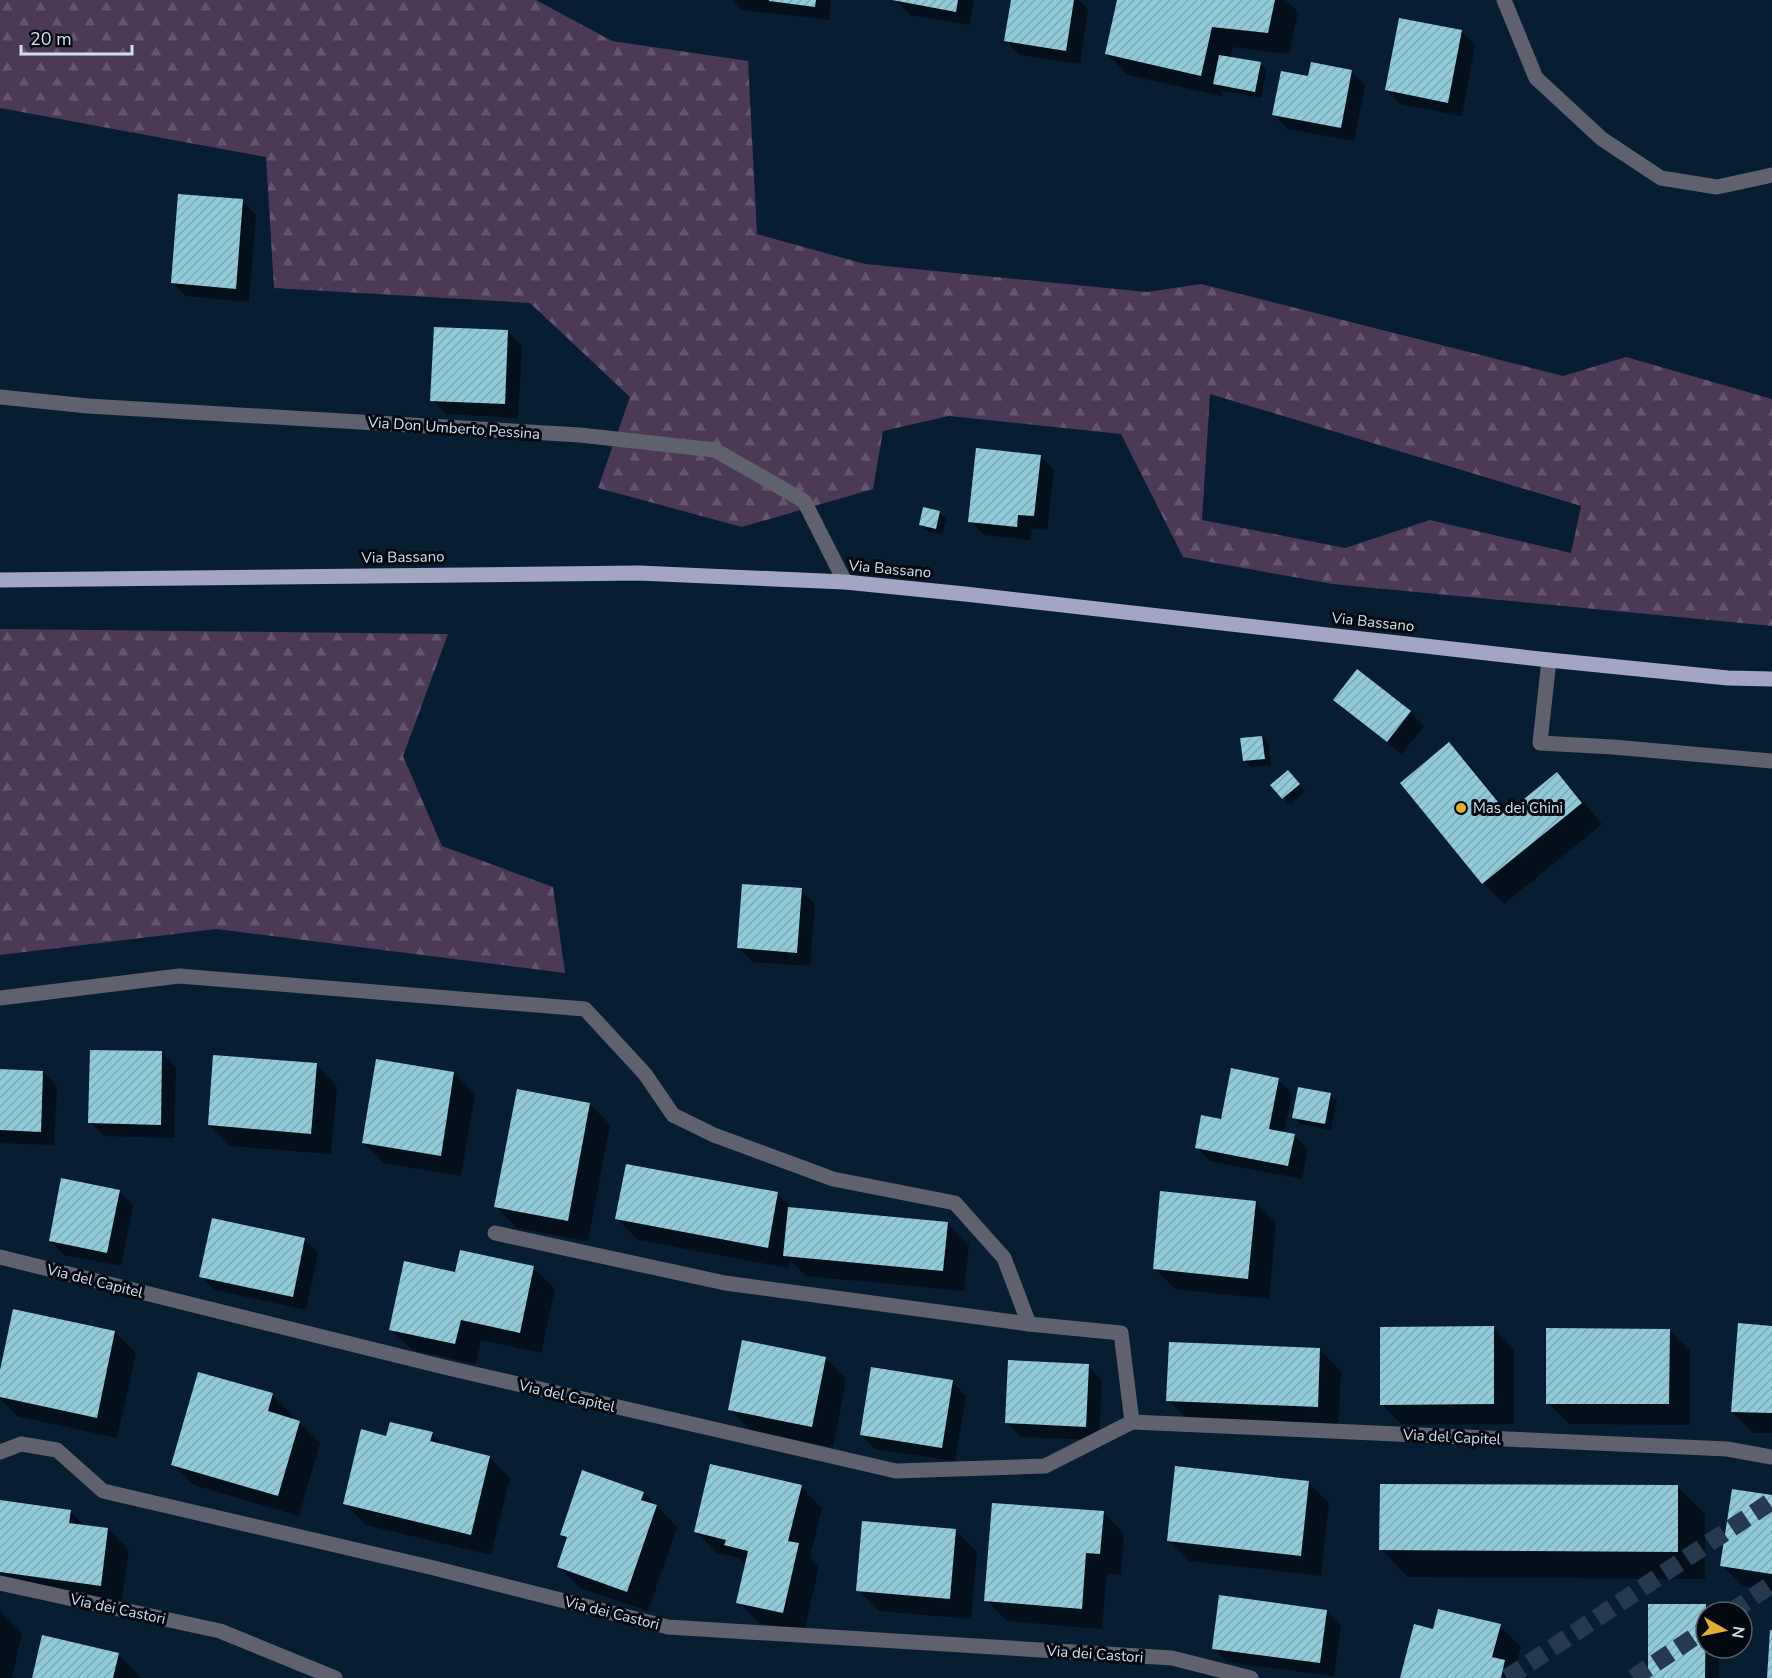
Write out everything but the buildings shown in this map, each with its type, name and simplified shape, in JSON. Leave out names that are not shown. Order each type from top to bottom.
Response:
[{"type":"main road","name":"Via Bassano","points":[[0,580],[639,573],[845,582],[1549,660],[1728,678],[1772,679]]},
{"type":"street","points":[[1504,0],[1536,78],[1602,139],[1661,178],[1717,187],[1772,175]]},
{"type":"street","name":"Via Don Umberto Pessina","points":[[0,397],[88,406],[580,435],[715,450],[804,501],[845,582]]},
{"type":"street","points":[[1549,660],[1540,743],[1772,761]]},
{"type":"street","points":[[0,998],[179,976],[585,1009],[645,1074],[674,1115],[714,1135],[833,1179],[955,1203],[1004,1258],[1029,1324]]},
{"type":"street","points":[[495,1233],[725,1283],[1029,1324],[1121,1332],[1132,1422]]},
{"type":"street","name":"Via del Capitel","points":[[0,1257],[444,1367],[896,1471],[1045,1466],[1132,1422],[1728,1449],[1772,1457]]},
{"type":"street","name":"Via dei Castori","points":[[0,1452],[21,1444],[57,1450],[103,1491],[434,1568],[668,1627],[1172,1658],[1251,1678]]},
{"type":"street","name":"Via dei Castori","points":[[0,1582],[220,1631],[335,1678]]},
{"type":"green space","points":[[0,0],[536,0],[612,41],[748,61],[757,234],[865,264],[1147,292],[1201,284],[1563,376],[1626,357],[1772,399],[1772,626],[1332,584],[1183,557],[1121,434],[949,416],[883,431],[873,489],[742,527],[598,488],[630,397],[530,303],[274,288],[266,157],[0,108]],"holes":[[[1210,394],[1581,506],[1571,553],[1430,520],[1345,548],[1202,520]]]},
{"type":"green space","points":[[0,629],[448,634],[403,756],[442,846],[553,887],[565,973],[216,929],[0,955]]},
{"type":"tunnel","points":[[1507,1678],[1772,1501]]},
{"type":"tunnel","points":[[1749,1600],[1772,1584]]},
{"type":"tunnel","points":[[1633,1678],[1694,1637]]},
{"type":"place","name":"Mas dei Chini","points":[[1461,808]]}]
